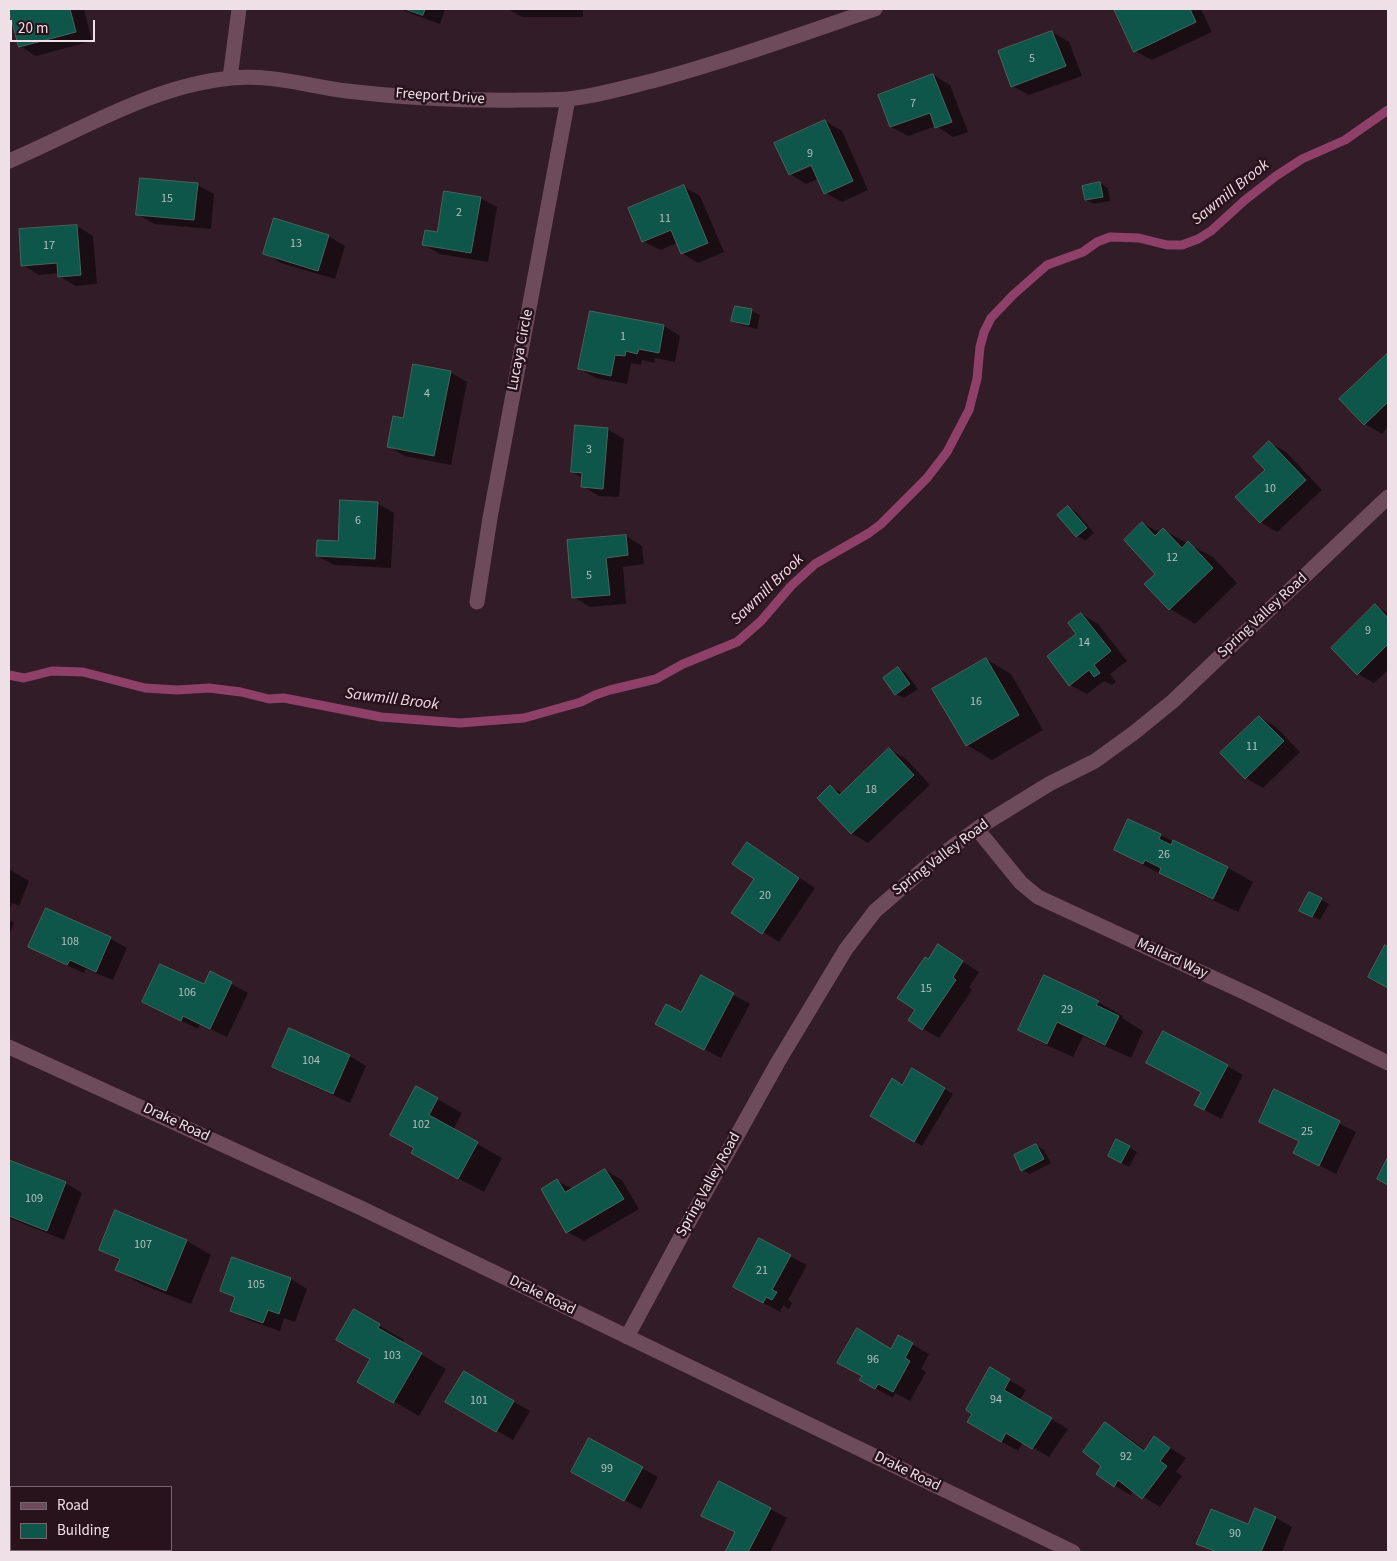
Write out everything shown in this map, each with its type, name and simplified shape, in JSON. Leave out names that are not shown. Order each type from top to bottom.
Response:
[{"type":"street","points":[[230,78],[239,9]]},
{"type":"street","name":"Freeport Drive","points":[[9,161],[126,106],[178,88],[230,78],[272,78],[346,91],[474,101],[568,99],[623,88],[714,64],[874,9]]},
{"type":"street","name":"Lucaya Circle","points":[[477,602],[492,508],[568,99]]},
{"type":"street","name":"Spring Valley Road","points":[[627,1337],[778,1062],[846,949],[867,920],[892,895],[933,860],[1014,804],[1110,752],[1135,732],[1173,701],[1388,497]]},
{"type":"street","name":"Mallard Way","points":[[978,829],[1021,883],[1038,897],[1248,994],[1388,1063]]},
{"type":"street","name":"Drake Road","points":[[9,1046],[361,1208],[1073,1552]]},
{"type":"building","points":[[9,9],[70,9],[76,32],[19,47]]},
{"type":"building","points":[[405,9],[425,9],[423,15]]},
{"type":"building","points":[[1114,9],[1190,9],[1196,22],[1134,52]]},
{"type":"building","points":[[1052,31],[1066,66],[1011,87],[998,51]]},
{"type":"building","points":[[933,74],[952,122],[935,128],[930,113],[890,127],[878,95]]},
{"type":"building","points":[[825,120],[853,181],[824,194],[811,165],[789,175],[774,143]]},
{"type":"building","points":[[140,178],[198,183],[194,220],[136,215]]},
{"type":"building","points":[[1100,182],[1103,197],[1085,200],[1082,186]]},
{"type":"building","points":[[684,185],[708,243],[681,254],[671,230],[642,242],[628,208]]},
{"type":"building","points":[[444,191],[481,197],[471,253],[422,245],[425,230],[437,232]]},
{"type":"building","points":[[274,218],[329,235],[318,271],[263,254]]},
{"type":"building","points":[[77,225],[81,275],[58,277],[57,263],[21,266],[19,229]]},
{"type":"building","points":[[735,306],[752,309],[749,325],[731,321]]},
{"type":"building","points":[[590,311],[664,325],[659,353],[639,349],[637,354],[626,351],[625,356],[615,355],[611,376],[578,369]]},
{"type":"building","points":[[1387,354],[1388,402],[1364,425],[1339,399]]},
{"type":"building","points":[[413,364],[451,371],[434,456],[387,447],[393,416],[403,418]]},
{"type":"building","points":[[575,425],[608,428],[603,489],[581,487],[582,473],[571,472]]},
{"type":"building","points":[[1269,441],[1306,480],[1260,523],[1235,497],[1265,470],[1253,457]]},
{"type":"building","points":[[340,500],[378,502],[375,559],[316,556],[317,540],[338,541]]},
{"type":"building","points":[[1068,506],[1087,528],[1076,537],[1057,515]]},
{"type":"building","points":[[1142,522],[1155,536],[1163,528],[1182,548],[1188,541],[1213,568],[1169,610],[1144,584],[1155,574],[1124,540]]},
{"type":"building","points":[[626,535],[628,555],[606,558],[610,595],[572,598],[567,540]]},
{"type":"building","points":[[1375,604],[1388,618],[1388,644],[1357,675],[1331,648]]},
{"type":"building","points":[[1081,613],[1111,651],[1094,665],[1100,673],[1094,677],[1089,670],[1069,686],[1047,656],[1076,634],[1068,623]]},
{"type":"building","points":[[986,658],[1019,715],[966,746],[932,689]]},
{"type":"building","points":[[898,667],[910,684],[895,695],[883,678]]},
{"type":"building","points":[[1259,716],[1284,741],[1245,779],[1220,753]]},
{"type":"building","points":[[889,748],[914,775],[851,834],[817,798],[830,785],[839,795]]},
{"type":"building","points":[[1128,819],[1161,834],[1159,839],[1171,845],[1173,840],[1228,867],[1213,899],[1159,873],[1161,868],[1145,860],[1143,864],[1114,850]]},
{"type":"building","points":[[747,842],[799,878],[762,934],[731,913],[754,879],[732,864]]},
{"type":"building","points":[[1309,892],[1322,898],[1312,917],[1299,911]]},
{"type":"building","points":[[46,908],[111,937],[96,972],[70,960],[67,965],[28,947]]},
{"type":"building","points":[[938,944],[963,961],[953,977],[956,980],[922,1030],[908,1020],[915,1010],[897,998],[925,957],[928,959]]},
{"type":"building","points":[[1385,945],[1388,947],[1388,988],[1368,977]]},
{"type":"building","points":[[160,964],[204,984],[210,971],[232,982],[210,1029],[183,1016],[181,1021],[142,1002]]},
{"type":"building","points":[[701,975],[734,993],[704,1050],[655,1024],[666,1004],[681,1012]]},
{"type":"building","points":[[1044,975],[1099,1001],[1096,1005],[1119,1016],[1105,1045],[1057,1022],[1047,1044],[1018,1030]]},
{"type":"building","points":[[289,1028],[350,1055],[333,1094],[272,1067]]},
{"type":"building","points":[[1163,1031],[1228,1065],[1204,1110],[1194,1105],[1201,1092],[1146,1063]]},
{"type":"building","points":[[912,1068],[945,1088],[914,1142],[870,1116],[892,1078],[902,1085]]},
{"type":"building","points":[[416,1086],[438,1098],[429,1115],[478,1142],[458,1179],[411,1153],[414,1148],[390,1135]]},
{"type":"building","points":[[1274,1089],[1340,1121],[1319,1166],[1293,1153],[1299,1141],[1259,1122]]},
{"type":"building","points":[[1116,1139],[1130,1146],[1121,1163],[1108,1156]]},
{"type":"building","points":[[1036,1144],[1044,1159],[1021,1171],[1014,1155]]},
{"type":"building","points":[[1388,1157],[1388,1185],[1377,1179]]},
{"type":"building","points":[[9,1160],[66,1182],[47,1231],[9,1216]]},
{"type":"building","points":[[605,1169],[624,1199],[566,1233],[541,1189],[557,1179],[565,1192]]},
{"type":"building","points":[[115,1210],[187,1240],[166,1291],[115,1270],[120,1259],[99,1250]]},
{"type":"building","points":[[759,1238],[791,1255],[772,1290],[777,1292],[772,1300],[766,1297],[763,1303],[733,1287]]},
{"type":"building","points":[[232,1257],[291,1278],[279,1314],[268,1310],[263,1323],[230,1311],[235,1297],[220,1291]]},
{"type":"building","points":[[354,1309],[380,1324],[378,1328],[422,1353],[393,1403],[357,1382],[370,1359],[336,1340]]},
{"type":"building","points":[[857,1328],[891,1349],[898,1335],[913,1343],[905,1358],[910,1361],[893,1392],[878,1384],[875,1389],[859,1380],[862,1376],[837,1363]]},
{"type":"building","points":[[990,1367],[1010,1379],[1004,1390],[1052,1418],[1032,1449],[1006,1433],[1001,1442],[967,1422],[972,1414],[966,1410]]},
{"type":"building","points":[[464,1371],[514,1401],[496,1432],[445,1402]]},
{"type":"building","points":[[1105,1422],[1144,1451],[1154,1436],[1170,1448],[1160,1461],[1167,1466],[1142,1499],[1118,1480],[1114,1487],[1096,1474],[1101,1466],[1083,1452]]},
{"type":"building","points":[[589,1438],[643,1467],[624,1501],[571,1472]]},
{"type":"building","points":[[719,1481],[771,1508],[748,1552],[725,1552],[735,1532],[701,1516]]},
{"type":"building","points":[[1255,1508],[1276,1517],[1261,1552],[1217,1552],[1196,1544],[1211,1509],[1248,1524]]},
{"type":"building","points":[[34,1551],[112,1551],[109,1552],[32,1552]]},
{"type":"waterway","name":"Sawmill Brook","points":[[9,675],[24,678],[52,671],[83,672],[145,688],[177,690],[209,688],[241,692],[269,699],[284,698],[381,717],[460,723],[524,718],[581,702],[610,690],[656,679],[683,664],[737,642],[761,621],[791,586],[815,564],[881,524],[927,478],[947,452],[969,410],[977,379],[980,347],[984,332],[991,318],[1013,295],[1047,265],[1083,252],[1097,242],[1110,237],[1139,238],[1167,245],[1182,245],[1198,239],[1211,231],[1245,200],[1276,176],[1302,159],[1345,140],[1388,110]]}]
